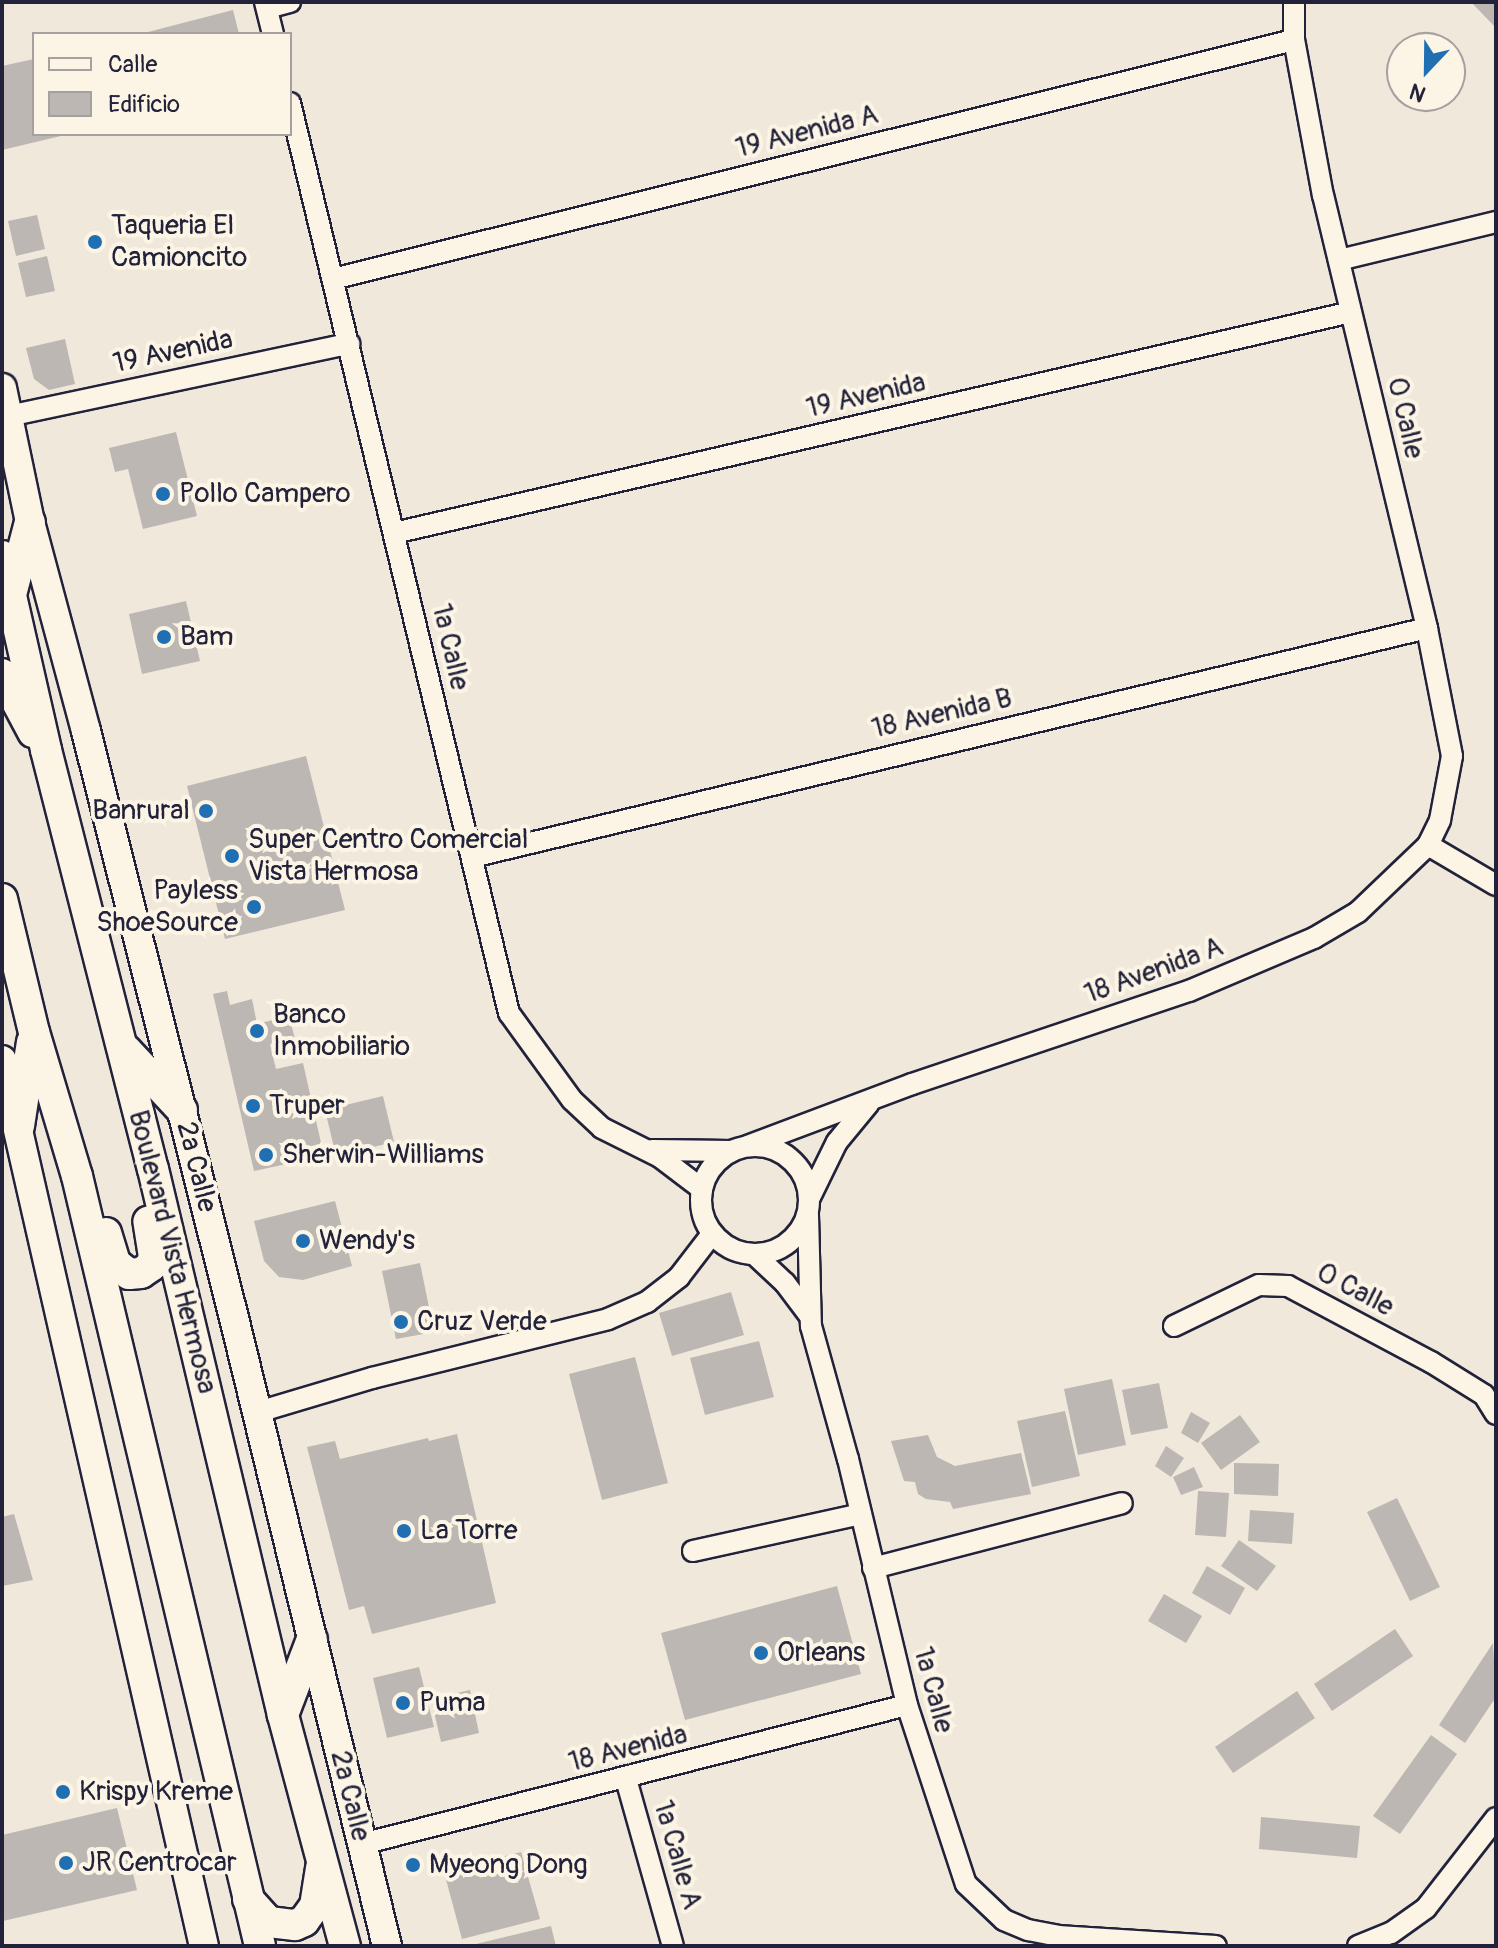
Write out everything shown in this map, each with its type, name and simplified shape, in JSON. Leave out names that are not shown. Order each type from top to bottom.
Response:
[{"type":"main road","points":[[11,592],[30,522]]},
{"type":"main road","name":"Boulevard Vista Hermosa","points":[[2,556],[46,750],[153,1169],[283,1715],[345,1946]]},
{"type":"main road","points":[[2,674],[18,709],[46,750]]},
{"type":"main road","points":[[2,899],[34,1032],[77,1176],[260,1946]]},
{"type":"main road","points":[[19,1126],[34,1032]]},
{"type":"main road","points":[[118,1035],[128,1054],[182,1110]]},
{"type":"main road","points":[[59,1115],[83,1144],[112,1257],[129,1274],[147,1271],[154,1257],[143,1202],[153,1169]]},
{"type":"main road","points":[[283,1715],[312,1639]]},
{"type":"main road","points":[[248,1899],[262,1916],[277,1926],[304,1921],[318,1897],[321,1857]]},
{"type":"street","points":[[273,32],[266,5],[290,2]]},
{"type":"street","name":"0 Calle","points":[[1294,2],[1294,40],[1339,260],[1427,628],[1452,756],[1440,820],[1428,845]]},
{"type":"street","name":"19 Avenida A","points":[[333,279],[1294,40]]},
{"type":"street","name":"1a Calle","points":[[292,111],[509,1013],[572,1100],[602,1128],[675,1166],[702,1189]]},
{"type":"street","points":[[1339,260],[1496,222]]},
{"type":"street","name":"19 Avenida","points":[[394,533],[1351,312]]},
{"type":"street","name":"19 Avenida","points":[[9,416],[349,344]]},
{"type":"street","name":"2a Calle","points":[[2,388],[30,522],[258,1412],[387,1946]]},
{"type":"street","name":"18 Avenida B","points":[[472,857],[1427,628]]},
{"type":"street","points":[[1428,845],[1496,885]]},
{"type":"street","name":"18 Avenida A","points":[[739,1149],[1189,991],[1314,938],[1358,912],[1428,845]]},
{"type":"street","points":[[2,1060],[204,1946]]},
{"type":"street","points":[[809,1206],[796,1164],[782,1153],[765,1147],[739,1149],[717,1161],[702,1189],[704,1221],[712,1234],[739,1252],[755,1255],[772,1252],[788,1244],[801,1231],[837,1142],[872,1100]]},
{"type":"street","name":"1a Calle","points":[[644,1150],[739,1149]]},
{"type":"street","name":"1a Calle","points":[[809,1206],[808,1314],[907,1705],[966,1884],[1004,1920],[1028,1930],[1058,1936],[1216,1946]]},
{"type":"street","points":[[258,1412],[372,1378],[608,1319],[647,1302],[679,1277],[712,1234]]},
{"type":"street","name":"1a Calle","points":[[755,1255],[785,1283],[808,1314]]},
{"type":"street","name":"0 Calle","points":[[1174,1326],[1259,1285],[1288,1286],[1431,1362],[1484,1395],[1496,1414]]},
{"type":"street","points":[[873,1568],[1122,1503]]},
{"type":"street","points":[[693,1551],[861,1514]]},
{"type":"street","name":"18 Avenida","points":[[362,1844],[907,1705]]},
{"type":"street","name":"1a Calle A","points":[[626,1779],[673,1946]]},
{"type":"street","points":[[1358,1946],[1391,1933],[1426,1908],[1496,1818]]},
{"type":"building","points":[[1471,2],[1496,2],[1496,28]]},
{"type":"building","points":[[233,10],[238,32],[148,32]]},
{"type":"building","points":[[32,59],[32,136],[61,136],[2,150],[2,66]]},
{"type":"building","points":[[37,215],[45,249],[16,256],[8,221]]},
{"type":"building","points":[[47,256],[55,291],[26,297],[18,263]]},
{"type":"building","points":[[65,339],[75,384],[49,390],[34,379],[26,348]]},
{"type":"building","name":"Pollo Campero","points":[[176,432],[197,516],[143,529],[128,469],[115,472],[109,448]]},
{"type":"building","name":"Bam","points":[[186,601],[200,661],[142,674],[129,614]]},
{"type":"building","points":[[306,756],[345,910],[225,939],[187,786]]},
{"type":"building","points":[[227,991],[230,1005],[252,999],[257,1024],[289,1016],[295,1039],[270,1044],[276,1069],[303,1063],[324,1156],[254,1171],[213,994]]},
{"type":"building","points":[[383,1096],[394,1142],[336,1156],[325,1110]]},
{"type":"building","name":"Wendy's","points":[[335,1201],[352,1266],[303,1280],[279,1277],[264,1261],[254,1221]]},
{"type":"building","points":[[420,1263],[434,1332],[396,1339],[382,1271]]},
{"type":"building","points":[[731,1292],[744,1335],[672,1356],[659,1313]]},
{"type":"building","points":[[759,1341],[774,1397],[705,1415],[690,1358]]},
{"type":"building","points":[[635,1357],[668,1483],[602,1500],[569,1374]]},
{"type":"building","points":[[1112,1379],[1126,1445],[1078,1455],[1064,1389]]},
{"type":"building","points":[[1159,1383],[1168,1428],[1131,1435],[1122,1390]]},
{"type":"building","points":[[1065,1411],[1080,1476],[1032,1487],[1017,1421]]},
{"type":"building","points":[[1191,1412],[1210,1423],[1198,1443],[1181,1433]]},
{"type":"building","points":[[1240,1415],[1260,1442],[1221,1470],[1201,1443]]},
{"type":"building","name":"La Torre","points":[[457,1434],[496,1603],[372,1634],[364,1606],[349,1610],[307,1447],[335,1441],[340,1459]]},
{"type":"building","points":[[928,1435],[937,1457],[955,1466],[1021,1453],[1031,1494],[953,1509],[950,1502],[926,1499],[918,1494],[915,1482],[904,1481],[891,1441]]},
{"type":"building","points":[[1166,1446],[1184,1458],[1171,1477],[1155,1466]]},
{"type":"building","points":[[1234,1463],[1279,1464],[1278,1496],[1234,1494]]},
{"type":"building","points":[[1194,1467],[1203,1487],[1181,1495],[1173,1477]]},
{"type":"building","points":[[1198,1491],[1229,1493],[1226,1537],[1195,1535]]},
{"type":"building","points":[[1397,1498],[1440,1587],[1410,1601],[1367,1512]]},
{"type":"building","points":[[1250,1510],[1294,1513],[1292,1544],[1248,1541]]},
{"type":"building","points":[[14,1514],[33,1580],[2,1586],[2,1517]]},
{"type":"building","points":[[1239,1540],[1276,1566],[1257,1591],[1221,1566]]},
{"type":"building","points":[[1207,1566],[1245,1588],[1230,1615],[1192,1593]]},
{"type":"building","name":"Orleans","points":[[837,1586],[861,1674],[685,1720],[661,1633]]},
{"type":"building","points":[[1164,1594],[1202,1616],[1186,1643],[1148,1621]]},
{"type":"building","points":[[1395,1629],[1413,1656],[1332,1711],[1314,1684]]},
{"type":"building","points":[[1493,1643],[1496,1697],[1465,1743],[1439,1725]]},
{"type":"building","name":"Puma","points":[[419,1667],[434,1727],[387,1738],[373,1678]]},
{"type":"building","points":[[470,1690],[479,1733],[441,1742],[431,1699]]},
{"type":"building","points":[[1297,1691],[1315,1718],[1233,1773],[1215,1747]]},
{"type":"building","points":[[1431,1735],[1457,1754],[1400,1834],[1373,1816]]},
{"type":"building","name":"JR Centrocar","points":[[117,1808],[137,1890],[3,1921],[2,1835]]},
{"type":"building","points":[[1261,1817],[1360,1826],[1357,1858],[1259,1849]]},
{"type":"building","points":[[521,1852],[540,1919],[462,1939],[444,1872]]},
{"type":"building","points":[[551,1926],[556,1946],[472,1946],[472,1945]]},
{"type":"place","name":"Taqueria El Camioncito","points":[[95,242]]},
{"type":"place","name":"Pollo Campero","points":[[163,494]]},
{"type":"place","name":"Bam","points":[[164,637]]},
{"type":"place","name":"Banrural","points":[[206,811]]},
{"type":"place","name":"Super Centro Comercial Vista Hermosa","points":[[232,856]]},
{"type":"place","name":"Payless ShoeSource","points":[[254,907]]},
{"type":"place","name":"Banco Inmobiliario","points":[[257,1031]]},
{"type":"place","name":"Truper","points":[[253,1106]]},
{"type":"place","name":"Sherwin-Williams","points":[[266,1155]]},
{"type":"place","name":"Wendy's","points":[[303,1241]]},
{"type":"place","name":"Cruz Verde","points":[[401,1322]]},
{"type":"place","name":"La Torre","points":[[404,1531]]},
{"type":"place","name":"Orleans","points":[[761,1653]]},
{"type":"place","name":"Puma","points":[[403,1703]]},
{"type":"place","name":"Krispy Kreme","points":[[63,1792]]},
{"type":"place","name":"JR Centrocar","points":[[66,1863]]},
{"type":"place","name":"Myeong Dong","points":[[413,1865]]}]
